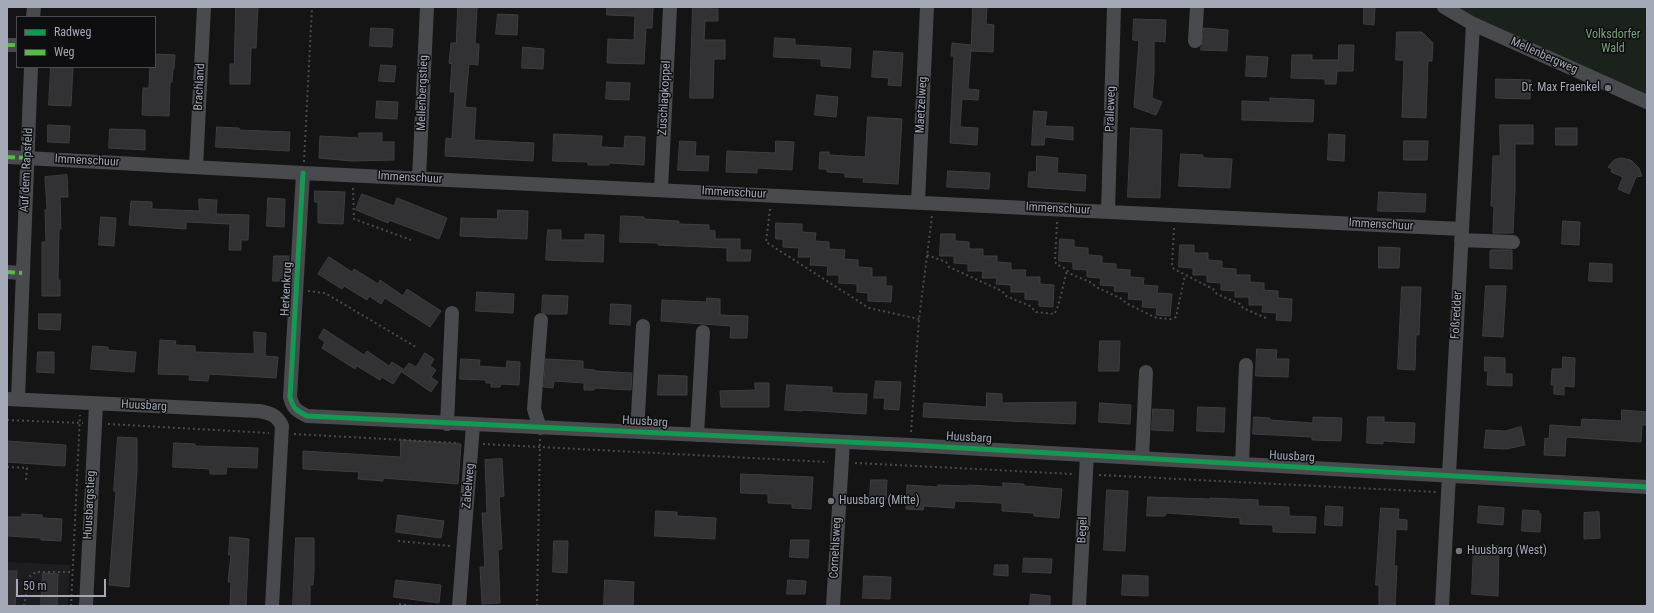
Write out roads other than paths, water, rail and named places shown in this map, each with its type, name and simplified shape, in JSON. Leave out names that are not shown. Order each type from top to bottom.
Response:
[{"type":"street","name":"Brachland","points":[[196,167],[204,7]]},
{"type":"street","name":"Mellenbergstieg","points":[[419,178],[427,7]]},
{"type":"street","name":"Zuschlagkoppel","points":[[661,190],[670,7]]},
{"type":"street","name":"Maetzelweg","points":[[918,202],[927,7]]},
{"type":"street","name":"Pralleweg","points":[[1108,211],[1114,7]]},
{"type":"street","points":[[1195,41],[1197,7]]},
{"type":"street","name":"Mellenbergweg","points":[[1444,7],[1473,24],[1647,102]]},
{"type":"street","name":"Foßredder","points":[[1442,606],[1473,24]]},
{"type":"street","name":"Auf dem Rapsfeld","points":[[12,399],[22,273],[32,68]]},
{"type":"street","name":"Immenschuur","points":[[7,156],[304,173],[1174,214],[1461,234],[1513,242]]},
{"type":"street","name":"Herkenkrug","points":[[292,406],[290,397],[304,173]]},
{"type":"street","points":[[7,272],[22,273]]},
{"type":"street","points":[[447,424],[452,313]]},
{"type":"street","points":[[540,428],[534,409],[541,320]]},
{"type":"street","points":[[642,432],[647,326]]},
{"type":"street","points":[[697,435],[703,332]]},
{"type":"street","points":[[1242,464],[1246,365]]},
{"type":"street","points":[[1142,458],[1146,372]]},
{"type":"street","name":"Huusbarg","points":[[12,399],[259,411],[271,413],[279,419],[282,426],[272,606]]},
{"type":"street","name":"Huusbargstieg","points":[[86,606],[96,404]]},
{"type":"street","name":"Huusbarg","points":[[292,406],[296,411],[308,416],[447,424],[910,444],[1647,487]]},
{"type":"street","name":"Zabelweg","points":[[459,606],[473,425]]},
{"type":"street","name":"Cornehlsweg","points":[[834,606],[843,442]]},
{"type":"street","name":"Begel","points":[[1079,606],[1087,455]]},
{"type":"place","name":"Dr. Max Fraenkel","points":[[1608,88]]},
{"type":"place","name":"Huusbarg (Mitte)","points":[[831,501]]},
{"type":"place","name":"Huusbarg (West)","points":[[1459,551]]},
{"type":"park label","name":"Volksdorfer Wald","points":[[1613,42]]}]
